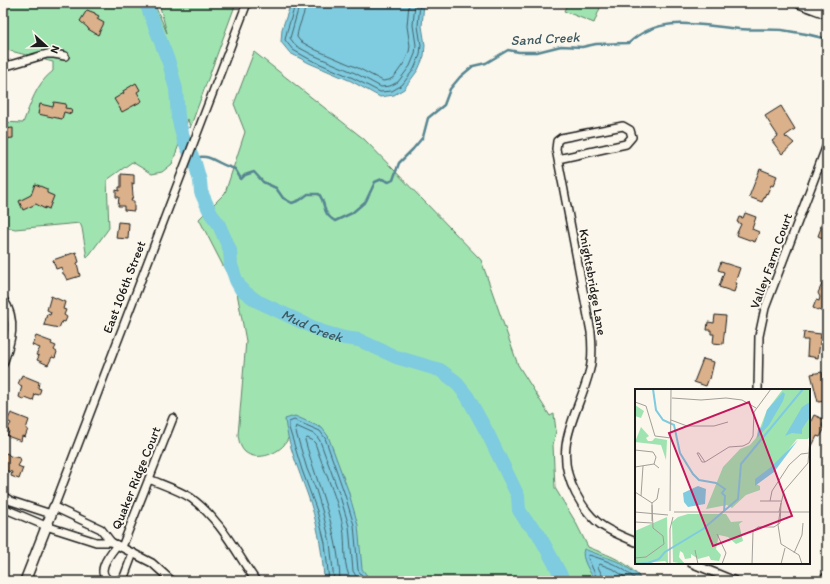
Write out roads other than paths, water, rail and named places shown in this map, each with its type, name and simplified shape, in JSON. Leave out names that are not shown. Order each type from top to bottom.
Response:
[{"type":"main road","points":[[800,3],[827,13]]},
{"type":"street","name":"East 106th Street","points":[[25,581],[246,3]]},
{"type":"street","points":[[3,68],[47,54],[65,56]]},
{"type":"street","name":"Knightsbridge Lane","points":[[558,159],[626,144],[632,138],[630,130],[623,126],[561,138],[557,141],[556,149],[591,332],[593,350],[591,368],[565,444],[566,464],[573,488],[582,506],[591,517],[610,531],[635,542]]},
{"type":"street","name":"Valley Farm Court","points":[[758,389],[758,336],[765,308],[827,145]]},
{"type":"street","points":[[3,299],[9,311],[12,327],[11,342],[3,364]]},
{"type":"street","name":"Quaker Ridge Court","points":[[112,581],[107,579],[104,575],[103,567],[149,479],[173,418]]},
{"type":"street","points":[[149,479],[182,492],[210,514],[228,538],[256,581]]},
{"type":"street","points":[[3,496],[11,501],[52,510],[101,529],[116,544],[152,563],[172,581]]},
{"type":"street","points":[[3,508],[46,526],[96,542],[116,544]]},
{"type":"street","points":[[118,581],[124,577],[133,553]]},
{"type":"street","points":[[693,564],[735,581]]},
{"type":"street","points":[[821,581],[827,576]]},
{"type":"water","points":[[291,3],[424,3],[422,26],[425,45],[424,56],[418,70],[404,89],[394,95],[380,97],[351,81],[290,53],[281,42],[282,29]]},
{"type":"water","points":[[295,416],[322,428],[328,436],[348,490],[358,525],[362,569],[371,581],[326,581],[324,578],[322,556],[311,503],[297,466],[286,428],[285,419]]},
{"type":"water","points":[[584,549],[619,562],[638,575],[641,581],[595,581],[583,557]]},
{"type":"waterway","name":"Mud Creek","points":[[146,3],[169,63],[176,89],[178,117],[184,141],[195,163],[200,181],[201,192],[211,214],[218,223],[230,250],[231,265],[241,289],[257,301],[323,332],[344,338],[359,340],[396,357],[440,370],[455,381],[467,396],[488,434],[518,496],[519,510],[526,521],[538,533],[564,581]]},
{"type":"waterway","name":"Sand Creek","points":[[192,159],[200,157],[210,158],[235,169],[241,179],[245,175],[254,172],[263,182],[276,188],[283,198],[292,203],[300,200],[308,194],[319,194],[326,212],[335,221],[352,213],[366,201],[375,182],[382,179],[389,182],[393,180],[399,163],[423,137],[428,118],[444,105],[450,89],[460,77],[473,66],[486,63],[508,50],[519,52],[537,52],[561,46],[582,47],[596,44],[629,43],[641,34],[654,28],[682,24],[696,24],[739,29],[782,30],[827,39]]}]
